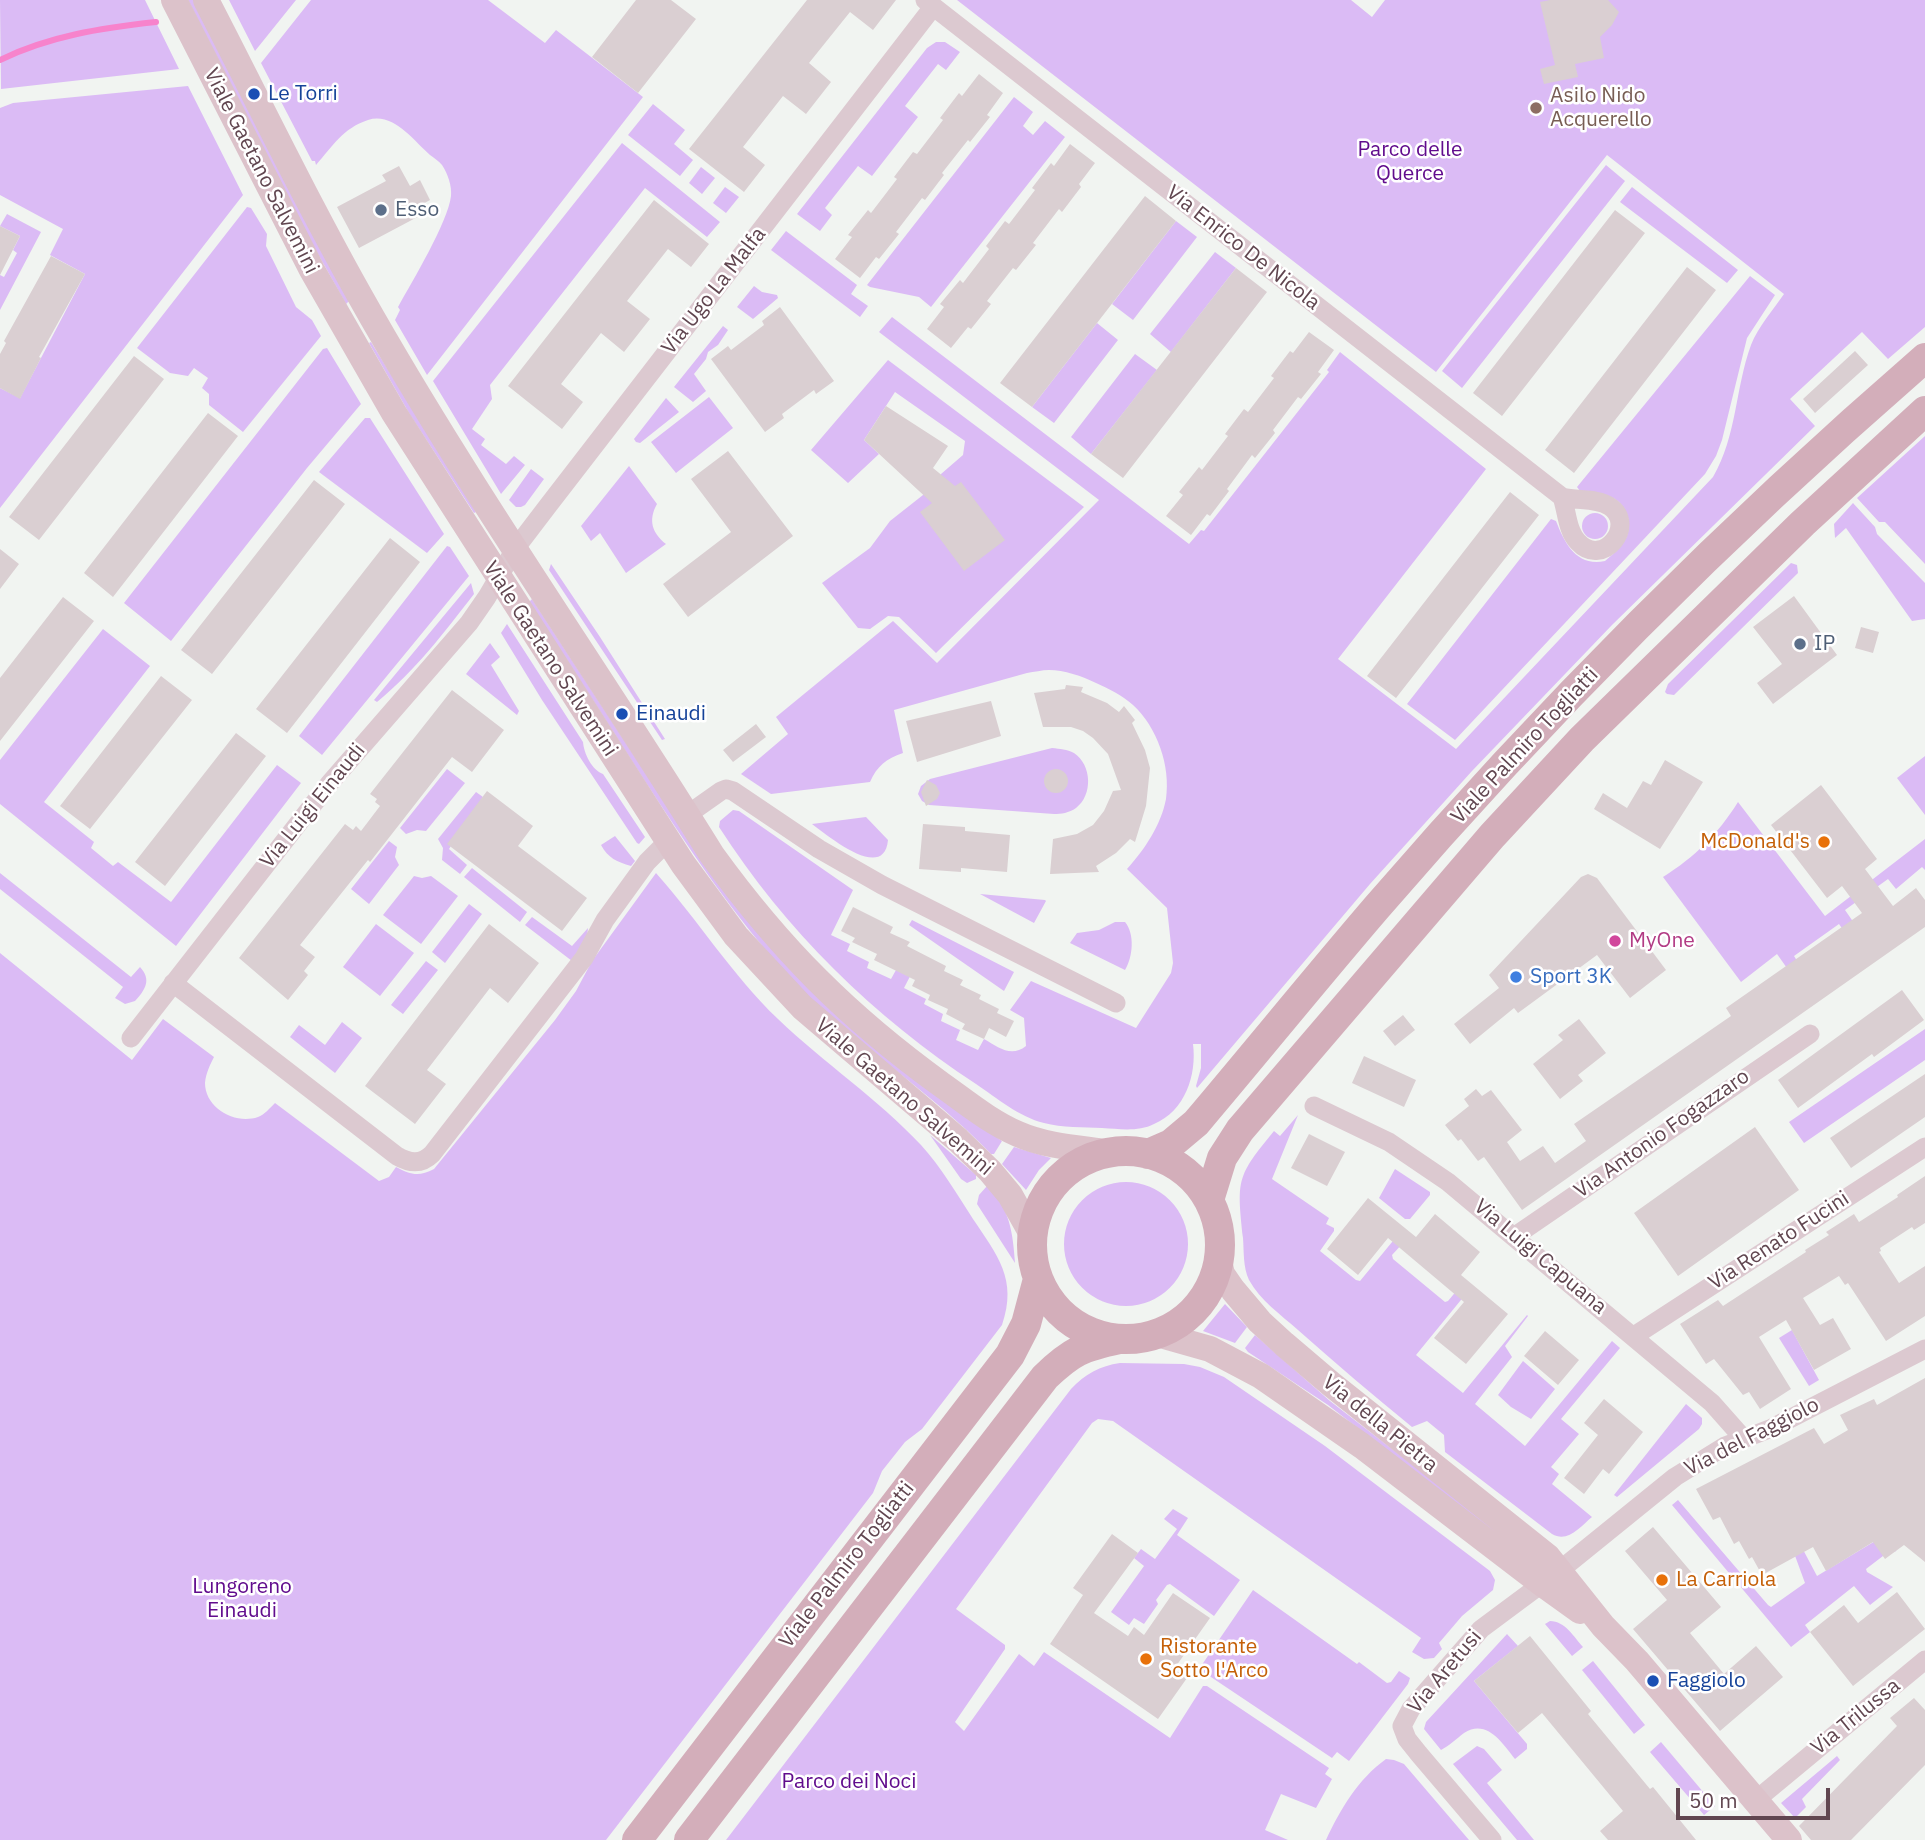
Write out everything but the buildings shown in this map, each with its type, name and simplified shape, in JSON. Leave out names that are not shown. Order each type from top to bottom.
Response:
[{"type":"main road","name":"Viale Gaetano Salvemini","points":[[174,0],[312,270],[394,413],[667,841],[721,918],[770,975],[836,1038],[977,1158],[1010,1195],[1033,1236]]},
{"type":"main road","name":"Viale Gaetano Salvemini","points":[[206,0],[372,317],[515,549],[741,895],[807,973],[845,1009],[902,1056],[979,1111],[1018,1135],[1042,1143],[1106,1152]]},
{"type":"main road","points":[[346,331],[372,317]]},
{"type":"main road","name":"Viale Palmiro Togliatti","points":[[1148,1154],[1171,1144],[1196,1123],[1378,906],[1510,760],[1658,605],[1835,438],[1925,358]]},
{"type":"main road","name":"Viale Palmiro Togliatti","points":[[1209,1200],[1222,1158],[1247,1121],[1492,836],[1582,739],[1676,646],[1803,523],[1925,411]]},
{"type":"main road","points":[[1119,1150],[1148,1154],[1164,1158],[1179,1167],[1194,1180],[1209,1200],[1219,1228],[1219,1262],[1213,1281],[1195,1309],[1182,1321],[1157,1334],[1136,1339],[1093,1334],[1070,1321],[1051,1302],[1038,1279],[1034,1265],[1035,1218],[1056,1181],[1076,1165],[1106,1152],[1119,1150]]},
{"type":"main road","name":"Via della Pietra","points":[[1219,1262],[1222,1274],[1233,1290],[1283,1344],[1538,1548],[1550,1577]]},
{"type":"main road","name":"Viale Palmiro Togliatti","points":[[637,1840],[1010,1355],[1026,1324],[1038,1279]]},
{"type":"main road","name":"Via della Pietra","points":[[1157,1334],[1210,1349],[1261,1376],[1550,1577],[1637,1661],[1789,1840]]},
{"type":"main road","name":"Viale Palmiro Togliatti","points":[[689,1840],[1045,1377],[1064,1359],[1083,1347],[1119,1339]]},
{"type":"street","name":"Via Enrico De Nicola","points":[[929,3],[1562,496]]},
{"type":"street","name":"Via Ugo La Malfa","points":[[498,577],[515,549],[929,3]]},
{"type":"street","name":"Via Luigi Einaudi","points":[[131,1038],[352,756],[468,623],[498,577]]},
{"type":"street","points":[[687,815],[721,791],[733,790],[819,849],[882,885],[1116,1003]]},
{"type":"street","points":[[173,983],[397,1156],[411,1162],[420,1162],[432,1154],[584,958],[605,920],[667,841]]},
{"type":"street","name":"Via Antonio Fogazzaro","points":[[1516,1236],[1810,1034]]},
{"type":"street","name":"Via Luigi Capuana","points":[[1314,1106],[1389,1142],[1448,1182],[1516,1236],[1712,1403],[1743,1438]]},
{"type":"street","name":"Via Renato Fucini","points":[[1634,1336],[1925,1147]]},
{"type":"street","name":"Via del Faggiolo","points":[[1550,1577],[1675,1477],[1713,1452],[1772,1428],[1925,1349]]},
{"type":"street","name":"Via Aretusi","points":[[1492,1840],[1409,1741],[1402,1726],[1411,1709],[1468,1642],[1492,1619],[1550,1577]]},
{"type":"street","name":"Via Trilussa","points":[[1756,1800],[1925,1660]]},
{"type":"green space","points":[[0,0],[145,0],[179,69],[1,89]]},
{"type":"green space","points":[[188,0],[194,0],[349,301],[346,304],[309,238]]},
{"type":"green space","points":[[229,0],[296,0],[255,51]]},
{"type":"green space","points":[[311,0],[488,0],[545,43],[556,30],[643,97],[427,375],[395,320],[400,310],[398,307],[443,221],[451,196],[449,180],[441,164],[410,135],[386,120],[359,123],[339,139],[316,165],[315,161],[312,161],[261,63]]},
{"type":"green space","name":"Parco delle Querce","points":[[957,0],[1351,0],[1372,17],[1385,0],[1925,0],[1925,327],[1888,359],[1862,332],[1790,399],[1815,426],[1612,625],[1472,771],[1370,884],[1197,1088],[1201,1068],[1201,1044],[1193,1044],[1191,1080],[1181,1101],[1165,1118],[1142,1128],[1066,1127],[1035,1120],[1008,1106],[938,1058],[867,1000],[802,936],[745,865],[719,827],[720,821],[733,810],[739,811],[853,890],[831,935],[850,944],[847,951],[869,962],[867,968],[891,979],[896,970],[921,955],[904,988],[926,999],[924,1004],[943,1014],[941,1021],[960,1030],[956,1040],[978,1050],[984,1039],[1010,1051],[1026,1046],[1024,1018],[1010,1010],[1031,981],[1136,1028],[1171,973],[1173,963],[1167,908],[1127,869],[1151,836],[1164,809],[1167,786],[1164,761],[1155,736],[1142,714],[1124,698],[1091,680],[1061,671],[1027,673],[894,710],[903,753],[883,764],[870,782],[771,794],[741,774],[788,734],[776,717],[893,621],[937,663],[1099,500],[879,332],[892,317],[1189,544],[1201,530],[1204,531],[1329,372],[1327,370],[1340,352],[1486,469],[1338,659],[1456,749],[1713,477],[1727,445],[1751,345],[1784,294],[1607,155],[1436,372]]},
{"type":"green space","points":[[936,42],[945,42],[960,52],[946,70],[938,64],[905,106],[918,117],[872,176],[858,166],[825,208],[832,215],[820,231],[797,214],[927,48]]},
{"type":"green space","points":[[188,86],[243,195],[0,508],[0,388],[20,398],[85,274],[50,255],[63,229],[0,195],[0,108],[13,103]]},
{"type":"green space","points":[[1014,97],[1033,112],[1023,126],[1033,135],[1045,121],[1065,137],[931,307],[919,297],[867,285]]},
{"type":"green space","points":[[653,104],[685,130],[674,144],[693,160],[680,176],[628,135]]},
{"type":"green space","points":[[622,143],[720,222],[707,237],[645,188],[490,385],[492,399],[472,429],[485,439],[481,445],[506,464],[514,456],[525,465],[501,494],[433,381]]},
{"type":"green space","points":[[1606,165],[1625,181],[1462,388],[1442,371]]},
{"type":"green space","points":[[701,167],[715,178],[702,194],[689,183]]},
{"type":"green space","points":[[725,187],[739,197],[726,213],[713,203]]},
{"type":"green space","points":[[1632,187],[1738,270],[1727,283],[1620,202]]},
{"type":"green space","points":[[247,207],[251,208],[267,234],[266,246],[296,307],[312,320],[321,336],[243,432],[209,405],[209,394],[202,388],[208,378],[194,368],[188,376],[170,373],[137,348]]},
{"type":"green space","points":[[7,214],[41,232],[0,310],[0,275],[4,277],[17,253],[13,250],[20,236],[0,226]]},
{"type":"green space","points":[[1176,221],[1197,237],[1133,320],[1112,304]]},
{"type":"green space","points":[[786,231],[857,285],[851,294],[868,306],[860,317],[771,250]]},
{"type":"green space","points":[[1215,252],[1236,268],[1171,352],[1150,334]]},
{"type":"green space","points":[[1750,276],[1775,295],[1747,338],[1722,440],[1705,474],[1455,740],[1407,704],[1551,519],[1556,521],[1573,552],[1587,561],[1605,561],[1621,546],[1629,528],[1623,507],[1613,498],[1580,491],[1577,487]]},
{"type":"green space","points":[[754,286],[762,292],[777,295],[778,298],[753,319],[737,307]]},
{"type":"green space","points":[[1097,323],[1118,340],[1054,423],[1032,407]]},
{"type":"green space","points":[[723,326],[728,330],[718,345],[708,352],[694,374],[706,391],[693,402],[674,387]]},
{"type":"green space","points":[[371,342],[476,512],[474,513],[409,413],[369,343]]},
{"type":"green space","points":[[327,348],[361,404],[307,468],[171,641],[124,603],[323,349]]},
{"type":"green space","points":[[1135,354],[1157,370],[1091,454],[1071,437]]},
{"type":"green space","points":[[888,360],[1084,507],[936,653],[899,617],[888,616],[870,629],[858,628],[822,583],[870,548],[890,521],[923,495],[941,474],[963,455],[965,441],[895,392],[864,440],[879,454],[848,483],[811,450]]},
{"type":"green space","points":[[709,397],[733,428],[676,473],[651,442]]},
{"type":"green space","points":[[666,398],[679,412],[640,443],[636,442],[634,439]]},
{"type":"green space","points":[[365,418],[370,418],[444,534],[427,553],[319,472]]},
{"type":"green space","points":[[1925,436],[1925,564],[1885,522],[1879,522],[1857,498]]},
{"type":"green space","points":[[629,466],[657,504],[653,526],[666,544],[626,573],[600,533],[591,541],[581,526]]},
{"type":"green space","points":[[531,469],[544,479],[525,505],[516,507],[509,500]]},
{"type":"green space","points":[[1853,503],[1875,527],[1877,534],[1925,583],[1925,619],[1912,621],[1846,528],[1835,538],[1834,524]]},
{"type":"green space","points":[[1595,513],[1605,516],[1608,526],[1605,536],[1595,539],[1585,536],[1582,526],[1585,516]]},
{"type":"green space","points":[[447,546],[469,576],[322,755],[299,736]]},
{"type":"green space","points":[[1791,563],[1797,565],[1798,573],[1674,695],[1667,694],[1665,692],[1668,684]]},
{"type":"green space","points":[[551,564],[665,739],[662,740],[549,570]]},
{"type":"green space","points":[[471,583],[474,594],[440,637],[391,690],[377,702],[374,700]]},
{"type":"green space","points":[[532,599],[716,881],[934,1094],[1002,1141],[994,1154],[840,1025],[792,980],[771,956],[712,881],[676,829],[529,602]]},
{"type":"green space","points":[[507,624],[583,742],[589,761],[603,774],[645,837],[639,844],[542,700],[501,633]]},
{"type":"green space","points":[[103,629],[150,666],[44,802],[94,842],[91,848],[113,866],[118,862],[171,902],[277,765],[301,783],[176,946],[0,804],[0,760]]},
{"type":"green space","points":[[490,643],[500,657],[491,665],[519,711],[517,715],[466,674]]},
{"type":"green space","points":[[1052,748],[1074,753],[1080,758],[1087,772],[1088,788],[1085,796],[1076,808],[1068,812],[1054,814],[929,805],[922,801],[918,794],[921,786],[930,779]]},
{"type":"green space","points":[[1925,756],[1925,815],[1897,778]]},
{"type":"green space","points":[[447,769],[465,783],[426,831],[417,830],[406,834],[400,828]]},
{"type":"green space","points":[[476,792],[483,797],[449,849],[467,865],[460,874],[442,860],[443,848],[438,839]]},
{"type":"green space","points":[[1738,802],[1825,916],[1925,839],[1925,870],[1922,867],[1896,889],[1888,879],[1845,910],[1872,949],[1861,956],[1839,924],[1794,956],[1815,989],[1806,995],[1777,954],[1741,982],[1663,877],[1705,844]]},
{"type":"green space","points":[[866,817],[888,840],[884,852],[877,857],[866,857],[854,852],[812,824]]},
{"type":"green space","points":[[615,836],[635,861],[631,866],[613,859],[601,845]]},
{"type":"green space","points":[[389,841],[397,847],[395,857],[399,865],[369,904],[351,889]]},
{"type":"green space","points":[[472,868],[527,912],[520,922],[464,877]]},
{"type":"green space","points":[[0,873],[131,977],[140,967],[146,976],[146,985],[135,1001],[125,1004],[115,998],[123,987],[0,889]]},
{"type":"green space","name":"Lungoreno Einaudi","points":[[656,873],[761,1002],[887,1112],[935,1162],[990,1244],[1002,1268],[1008,1294],[1002,1325],[922,1429],[905,1442],[882,1471],[873,1493],[606,1840],[0,1840],[0,953],[132,1060],[163,1019],[214,1057],[205,1083],[206,1092],[216,1107],[231,1116],[249,1119],[262,1115],[275,1103],[379,1181],[389,1177],[396,1167],[415,1174],[434,1169],[555,1020],[576,991],[592,961]]},
{"type":"green space","points":[[414,876],[431,876],[458,896],[421,944],[383,915]]},
{"type":"green space","points":[[980,894],[1045,900],[1046,901],[1034,923]]},
{"type":"green space","points":[[469,904],[482,914],[445,963],[432,952]]},
{"type":"green space","points":[[532,917],[572,946],[588,928],[587,938],[572,961],[525,925]]},
{"type":"green space","points":[[912,920],[1014,972],[1004,991],[909,925]]},
{"type":"green space","points":[[1115,922],[1125,922],[1132,939],[1125,970],[1070,943],[1077,933],[1099,930]]},
{"type":"green space","points":[[376,924],[414,953],[380,996],[343,967]]},
{"type":"green space","points":[[426,961],[438,970],[403,1014],[391,1005]]},
{"type":"green space","points":[[342,1022],[362,1038],[335,1073],[290,1037],[299,1025],[325,1045]]},
{"type":"green space","points":[[1925,1029],[1925,1060],[1804,1143],[1789,1122]]},
{"type":"green space","points":[[1298,1115],[1272,1179],[1329,1218],[1326,1224],[1334,1228],[1334,1231],[1320,1251],[1360,1281],[1397,1236],[1404,1242],[1392,1255],[1393,1259],[1445,1302],[1458,1289],[1465,1295],[1416,1355],[1463,1393],[1528,1316],[1505,1346],[1512,1357],[1475,1404],[1525,1446],[1612,1341],[1620,1348],[1561,1419],[1579,1434],[1551,1467],[1559,1474],[1552,1484],[1592,1517],[1574,1533],[1563,1537],[1552,1534],[1445,1452],[1444,1435],[1427,1421],[1412,1427],[1278,1313],[1249,1280],[1244,1259],[1240,1203],[1242,1180],[1252,1159],[1274,1131],[1280,1136]]},
{"type":"green space","points":[[930,1135],[976,1175],[976,1179],[967,1183],[961,1179]]},
{"type":"green space","points":[[1014,1147],[1051,1158],[1026,1190],[1002,1164]]},
{"type":"green space","points":[[1395,1169],[1430,1192],[1410,1219],[1405,1219],[1379,1198]]},
{"type":"green space","points":[[1126,1182],[1150,1187],[1170,1200],[1183,1220],[1188,1244],[1183,1268],[1170,1288],[1150,1301],[1126,1306],[1102,1301],[1082,1288],[1069,1268],[1064,1244],[1069,1220],[1082,1200],[1102,1187]]},
{"type":"green space","points":[[987,1186],[1001,1203],[1009,1221],[1015,1263],[977,1204],[979,1195]]},
{"type":"green space","points":[[1225,1304],[1247,1327],[1235,1343],[1203,1331]]},
{"type":"green space","points":[[1792,1330],[1819,1380],[1809,1386],[1779,1338]]},
{"type":"green space","points":[[1255,1335],[1330,1401],[1529,1555],[1525,1558],[1328,1405],[1248,1352],[1245,1348]]},
{"type":"green space","points":[[1523,1361],[1555,1389],[1531,1419],[1498,1395]]},
{"type":"green space","name":"Parco dei Noci","points":[[1120,1363],[1184,1364],[1224,1377],[1325,1446],[1490,1571],[1495,1580],[1493,1590],[1462,1616],[1439,1643],[1442,1649],[1434,1658],[1424,1659],[1412,1652],[1421,1638],[1113,1421],[1098,1419],[1092,1423],[956,1609],[1005,1645],[1005,1649],[955,1722],[964,1731],[1019,1654],[1034,1666],[1044,1652],[1170,1738],[1203,1686],[1207,1686],[1329,1768],[1325,1774],[1332,1779],[1316,1808],[1281,1794],[1265,1830],[1288,1840],[726,1840],[1071,1389],[1093,1372]]},
{"type":"green space","points":[[1686,1404],[1702,1418],[1699,1429],[1617,1497],[1614,1495]]},
{"type":"green space","points":[[1678,1500],[1771,1607],[1805,1583],[1794,1553],[1799,1542],[1817,1576],[1925,1511],[1895,1552],[1887,1540],[1883,1556],[1866,1569],[1893,1587],[1870,1605],[1854,1586],[1805,1625],[1810,1632],[1791,1647],[1672,1505]]},
{"type":"green space","points":[[1173,1509],[1188,1518],[1177,1535],[1240,1580],[1214,1616],[1170,1584],[1156,1600],[1158,1604],[1144,1624],[1134,1618],[1129,1625],[1111,1612],[1144,1566],[1134,1558],[1141,1549],[1155,1559],[1177,1529],[1164,1519]]},
{"type":"green space","points":[[1253,1590],[1387,1683],[1391,1682],[1399,1671],[1410,1678],[1349,1761],[1337,1752],[1332,1758],[1199,1669]]},
{"type":"green space","points":[[1550,1621],[1565,1627],[1583,1647],[1572,1656],[1545,1624]]},
{"type":"green space","points":[[1507,1634],[1518,1646],[1474,1681],[1527,1744],[1527,1749],[1515,1759],[1494,1735],[1480,1729],[1472,1729],[1441,1750],[1424,1729],[1426,1722]]},
{"type":"green space","points":[[1593,1661],[1645,1725],[1634,1734],[1582,1670]]},
{"type":"green space","points":[[1661,1742],[1715,1806],[1704,1815],[1650,1752]]},
{"type":"green space","points":[[1477,1746],[1484,1749],[1502,1770],[1487,1783],[1534,1840],[1517,1840],[1453,1764]]},
{"type":"green space","points":[[1837,1756],[1840,1760],[1802,1799],[1806,1807],[1795,1818],[1781,1803]]},
{"type":"green space","points":[[1386,1759],[1404,1764],[1469,1840],[1326,1840],[1351,1796],[1367,1776]]},
{"type":"waterway","points":[[0,60],[37,45],[76,34],[156,22]]},
{"type":"place","name":"Le Torri","points":[[254,94]]},
{"type":"place","name":"Asilo Nido Acquerello","points":[[1536,108]]},
{"type":"place","name":"Esso","points":[[381,210]]},
{"type":"place","name":"IP","points":[[1800,644]]},
{"type":"place","name":"Einaudi","points":[[622,714]]},
{"type":"place","name":"McDonald's","points":[[1824,842]]},
{"type":"place","name":"MyOne","points":[[1615,941]]},
{"type":"place","name":"Sport 3K","points":[[1516,977]]},
{"type":"place","name":"La Carriola","points":[[1662,1580]]},
{"type":"place","name":"Ristorante Sotto l'Arco","points":[[1146,1659]]},
{"type":"place","name":"Faggiolo","points":[[1653,1681]]}]
